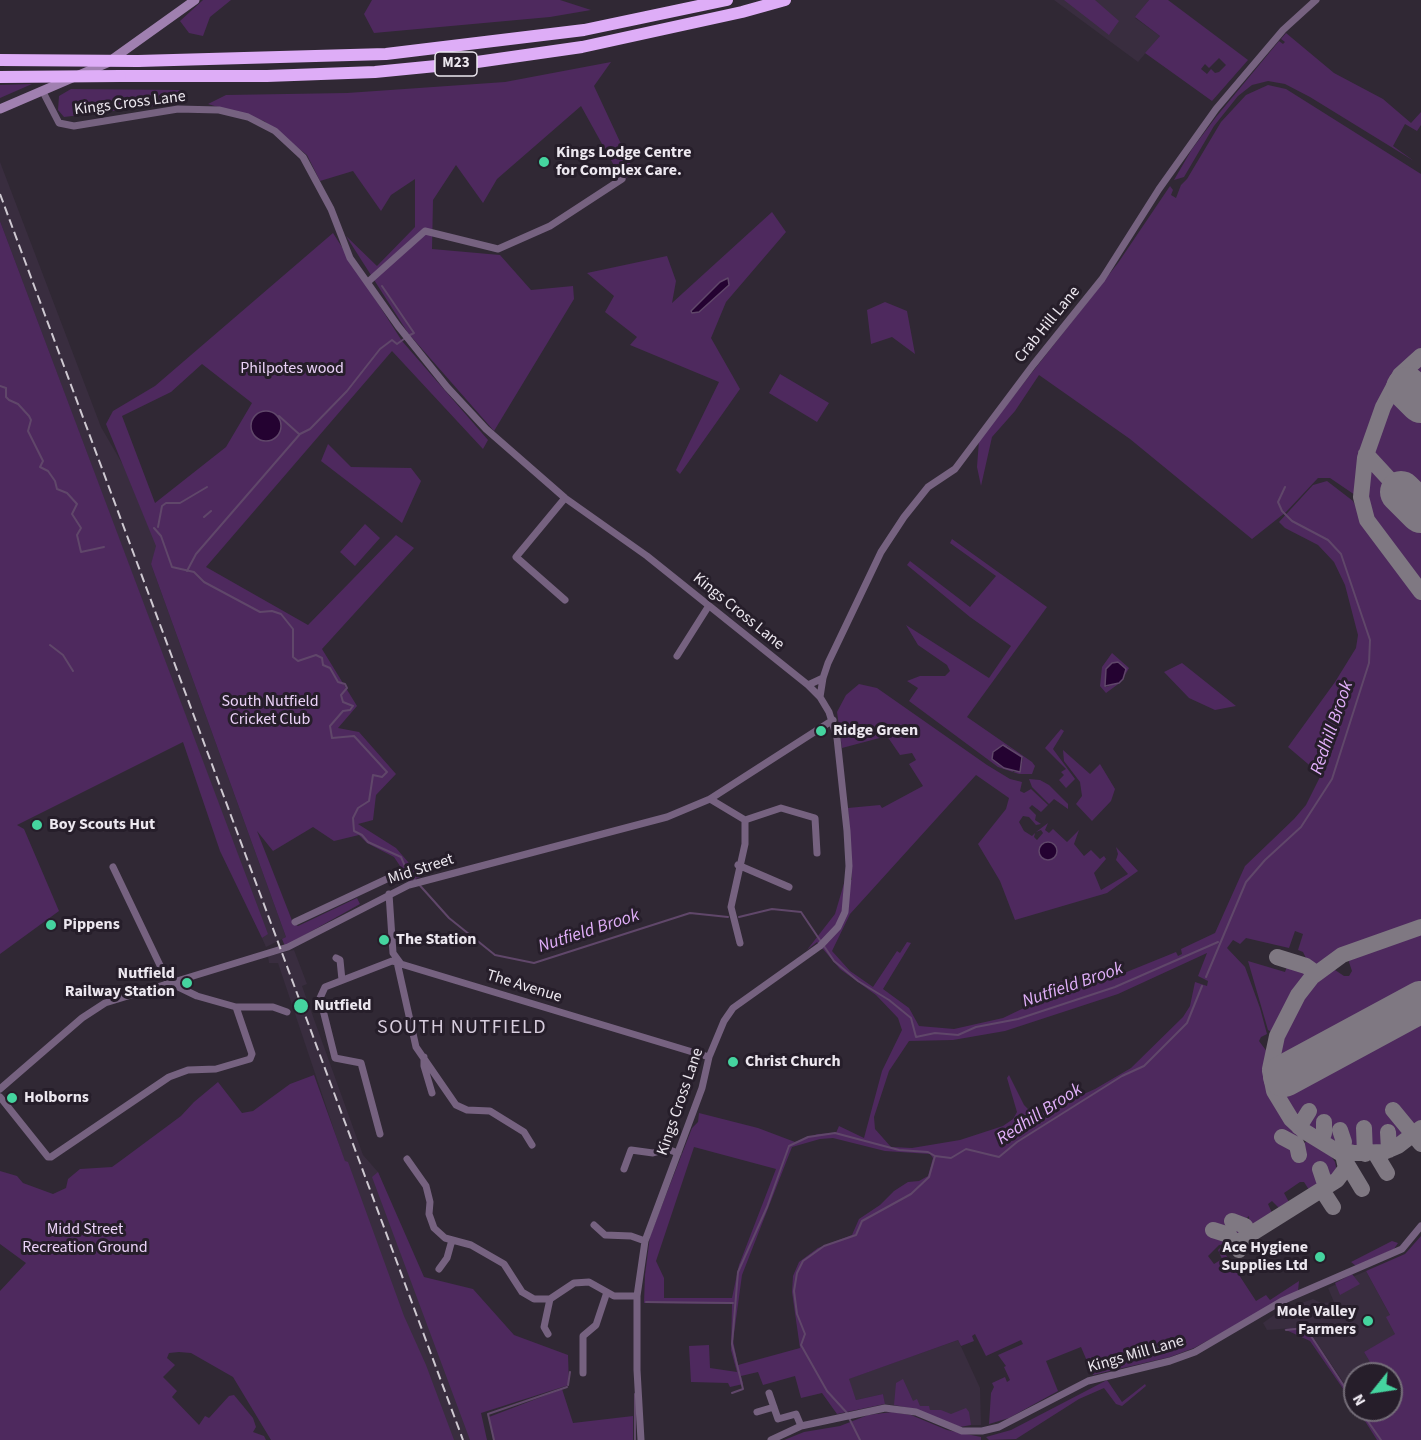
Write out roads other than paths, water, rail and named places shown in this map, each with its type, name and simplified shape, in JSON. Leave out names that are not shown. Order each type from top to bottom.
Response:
[{"type":"highway","name":"M23","points":[[0,60],[304,59],[386,54],[584,30],[728,0]]},
{"type":"highway","name":"M23","points":[[0,77],[267,76],[375,72],[477,62],[582,47],[785,0]]},
{"type":"street","points":[[0,109],[106,63],[195,0]]},
{"type":"street","name":"Crab Hill Lane","points":[[820,697],[823,678],[881,552],[904,517],[928,487],[955,469],[1033,365],[1102,279],[1204,124],[1283,30],[1316,0]]},
{"type":"street","name":"Kings Cross Lane","points":[[43,92],[59,123],[74,126],[178,109],[248,117],[275,131],[303,157],[331,209],[350,258],[369,281],[398,326],[447,387],[486,429],[565,498],[647,556],[808,686],[820,697],[833,720],[840,759],[849,888],[842,920],[820,946],[733,1008],[724,1020],[709,1057],[702,1088],[645,1241],[637,1296],[637,1370],[641,1440]]},
{"type":"street","points":[[369,281],[425,231],[498,249],[550,226],[622,179]]},
{"type":"street","points":[[565,498],[516,557],[565,600]]},
{"type":"street","points":[[677,656],[708,607]]},
{"type":"street","points":[[808,686],[823,678]]},
{"type":"street","name":"Mid Street","points":[[0,1089],[82,1018],[105,1003],[288,947],[409,885],[667,817],[710,799],[833,720]]},
{"type":"street","points":[[710,799],[746,820]]},
{"type":"street","points":[[746,820],[781,807],[815,818],[817,853]]},
{"type":"street","points":[[740,944],[731,907],[738,865],[745,844],[746,820]]},
{"type":"street","points":[[738,865],[789,887]]},
{"type":"street","points":[[113,867],[168,982],[197,996],[236,1007],[273,1006],[287,1012]]},
{"type":"street","points":[[295,922],[391,877]]},
{"type":"street","points":[[362,891],[365,906]]},
{"type":"street","points":[[389,894],[393,953],[416,1047],[456,1105],[467,1110],[490,1111],[524,1132],[532,1145]]},
{"type":"street","points":[[336,958],[340,960],[342,981]]},
{"type":"street","points":[[380,1134],[361,1064],[335,1058],[321,993],[325,987],[392,961],[397,962]]},
{"type":"street","name":"The Avenue","points":[[397,962],[709,1057]]},
{"type":"street","points":[[0,1097],[48,1157],[51,1157],[169,1077],[188,1070],[216,1069],[250,1059],[252,1054],[236,1007]]},
{"type":"street","points":[[424,1057],[424,1066],[432,1093]]},
{"type":"street","points":[[624,1169],[631,1150],[653,1153],[667,1149],[678,1153]]},
{"type":"street","points":[[407,1159],[426,1186],[430,1202],[429,1214],[434,1228],[445,1238],[471,1245],[504,1264],[522,1292],[534,1299],[550,1299],[574,1283],[589,1282],[614,1296],[637,1296]]},
{"type":"street","points":[[594,1225],[605,1235],[631,1236],[645,1241]]},
{"type":"street","name":"Kings Mill Lane","points":[[771,1440],[801,1426],[881,1408],[916,1412],[962,1431],[995,1428],[1088,1381],[1170,1361],[1195,1352],[1282,1301],[1402,1249],[1421,1226]]},
{"type":"street","points":[[439,1269],[447,1258],[452,1240]]},
{"type":"street","points":[[583,1373],[583,1336],[596,1324],[608,1292]]},
{"type":"street","points":[[546,1330],[550,1299]]},
{"type":"street","points":[[769,1393],[779,1422],[796,1414],[801,1426]]},
{"type":"street","points":[[757,1412],[774,1407]]},
{"type":"waterway","points":[[382,286],[414,333],[410,335]]},
{"type":"waterway","points":[[187,571],[196,554],[300,434],[310,429],[347,391],[380,349],[392,340],[397,344],[404,339]]},
{"type":"waterway","points":[[0,386],[6,388],[6,397],[18,404],[31,420],[28,431],[43,461],[40,467],[48,471],[57,489],[67,493],[77,504],[72,514],[81,528],[77,535],[81,552],[104,547]]},
{"type":"waterway","points":[[279,416],[299,434]]},
{"type":"waterway","points":[[158,527],[162,506],[166,503],[180,503],[207,487]]},
{"type":"waterway","name":"Redhill Brook","points":[[1206,977],[1246,882],[1265,860],[1301,827],[1332,779],[1369,663],[1370,640],[1341,554],[1328,540],[1292,521],[1282,511],[1278,502],[1285,487]]},
{"type":"waterway","points":[[204,517],[211,511]]},
{"type":"waterway","name":"Nutfield Brook","points":[[154,528],[161,536],[172,567],[194,572],[204,582],[260,612],[272,611],[281,614],[293,629],[293,657],[298,661],[316,655],[322,658],[323,665],[330,668],[338,682],[345,684],[347,688],[341,695],[343,702],[353,706],[350,710],[343,711],[330,726],[332,738],[354,736],[387,772],[382,777],[373,775],[369,801],[358,808],[353,818],[354,831],[368,842],[401,857],[407,871],[449,918],[495,955],[534,963],[690,913],[728,917]]},
{"type":"waterway","points":[[50,645],[63,655],[73,671]]},
{"type":"waterway","name":"Nutfield Brook","points":[[739,917],[772,909],[801,912],[834,961],[911,1018],[916,1037],[935,1033],[958,1035],[976,1027],[1018,1019],[1115,987],[1218,942]]},
{"type":"waterway","name":"Redhill Brook","points":[[847,1413],[827,1391],[801,1345],[805,1334],[797,1314],[794,1291],[797,1273],[803,1261],[824,1246],[856,1235],[862,1221],[911,1194],[929,1177],[935,1156],[951,1158],[966,1149],[999,1157],[1017,1142],[1122,1076],[1144,1066],[1187,1023],[1202,986]]},
{"type":"waterway","points":[[732,1393],[743,1389],[732,1344],[738,1272],[767,1207],[789,1146],[808,1137],[835,1133],[899,1150],[928,1152],[935,1156]]},
{"type":"waterway","points":[[646,1302],[733,1303]]},
{"type":"waterway","points":[[1286,1330],[1304,1328],[1307,1330],[1343,1385]]},
{"type":"waterway","points":[[568,1385],[570,1372]]},
{"type":"waterway","points":[[494,1440],[488,1414],[567,1387]]},
{"type":"waterway","points":[[635,1394],[635,1440]]},
{"type":"waterway","name":"Redhill Brook","points":[[849,1418],[860,1440]]},
{"type":"waterway","points":[[1368,1422],[1381,1440]]},
{"type":"railway","points":[[0,194],[463,1440]]},
{"type":"place","name":"Kings Lodge Centre for Complex Care.","points":[[544,162]]},
{"type":"place","name":"Ridge Green","points":[[821,731]]},
{"type":"place","name":"Boy Scouts Hut","points":[[37,825]]},
{"type":"place","name":"Pippens","points":[[51,925]]},
{"type":"place","name":"The Station","points":[[384,940]]},
{"type":"place","name":"Nutfield Railway Station","points":[[187,983]]},
{"type":"place","name":"Nutfield","points":[[301,1006]]},
{"type":"place","name":"Christ Church","points":[[733,1062]]},
{"type":"place","name":"Holborns","points":[[12,1098]]},
{"type":"place","name":"Ace Hygiene Supplies Ltd","points":[[1320,1257]]},
{"type":"place","name":"Mole Valley Farmers","points":[[1368,1321]]},
{"type":"district","name":"SOUTH NUTFIELD","points":[[462,1029]]},
{"type":"park label","name":"Philpotes wood","points":[[292,369]]},
{"type":"park label","name":"South Nutfield Cricket Club","points":[[270,711]]},
{"type":"park label","name":"Midd Street Recreation Ground","points":[[85,1239]]}]
